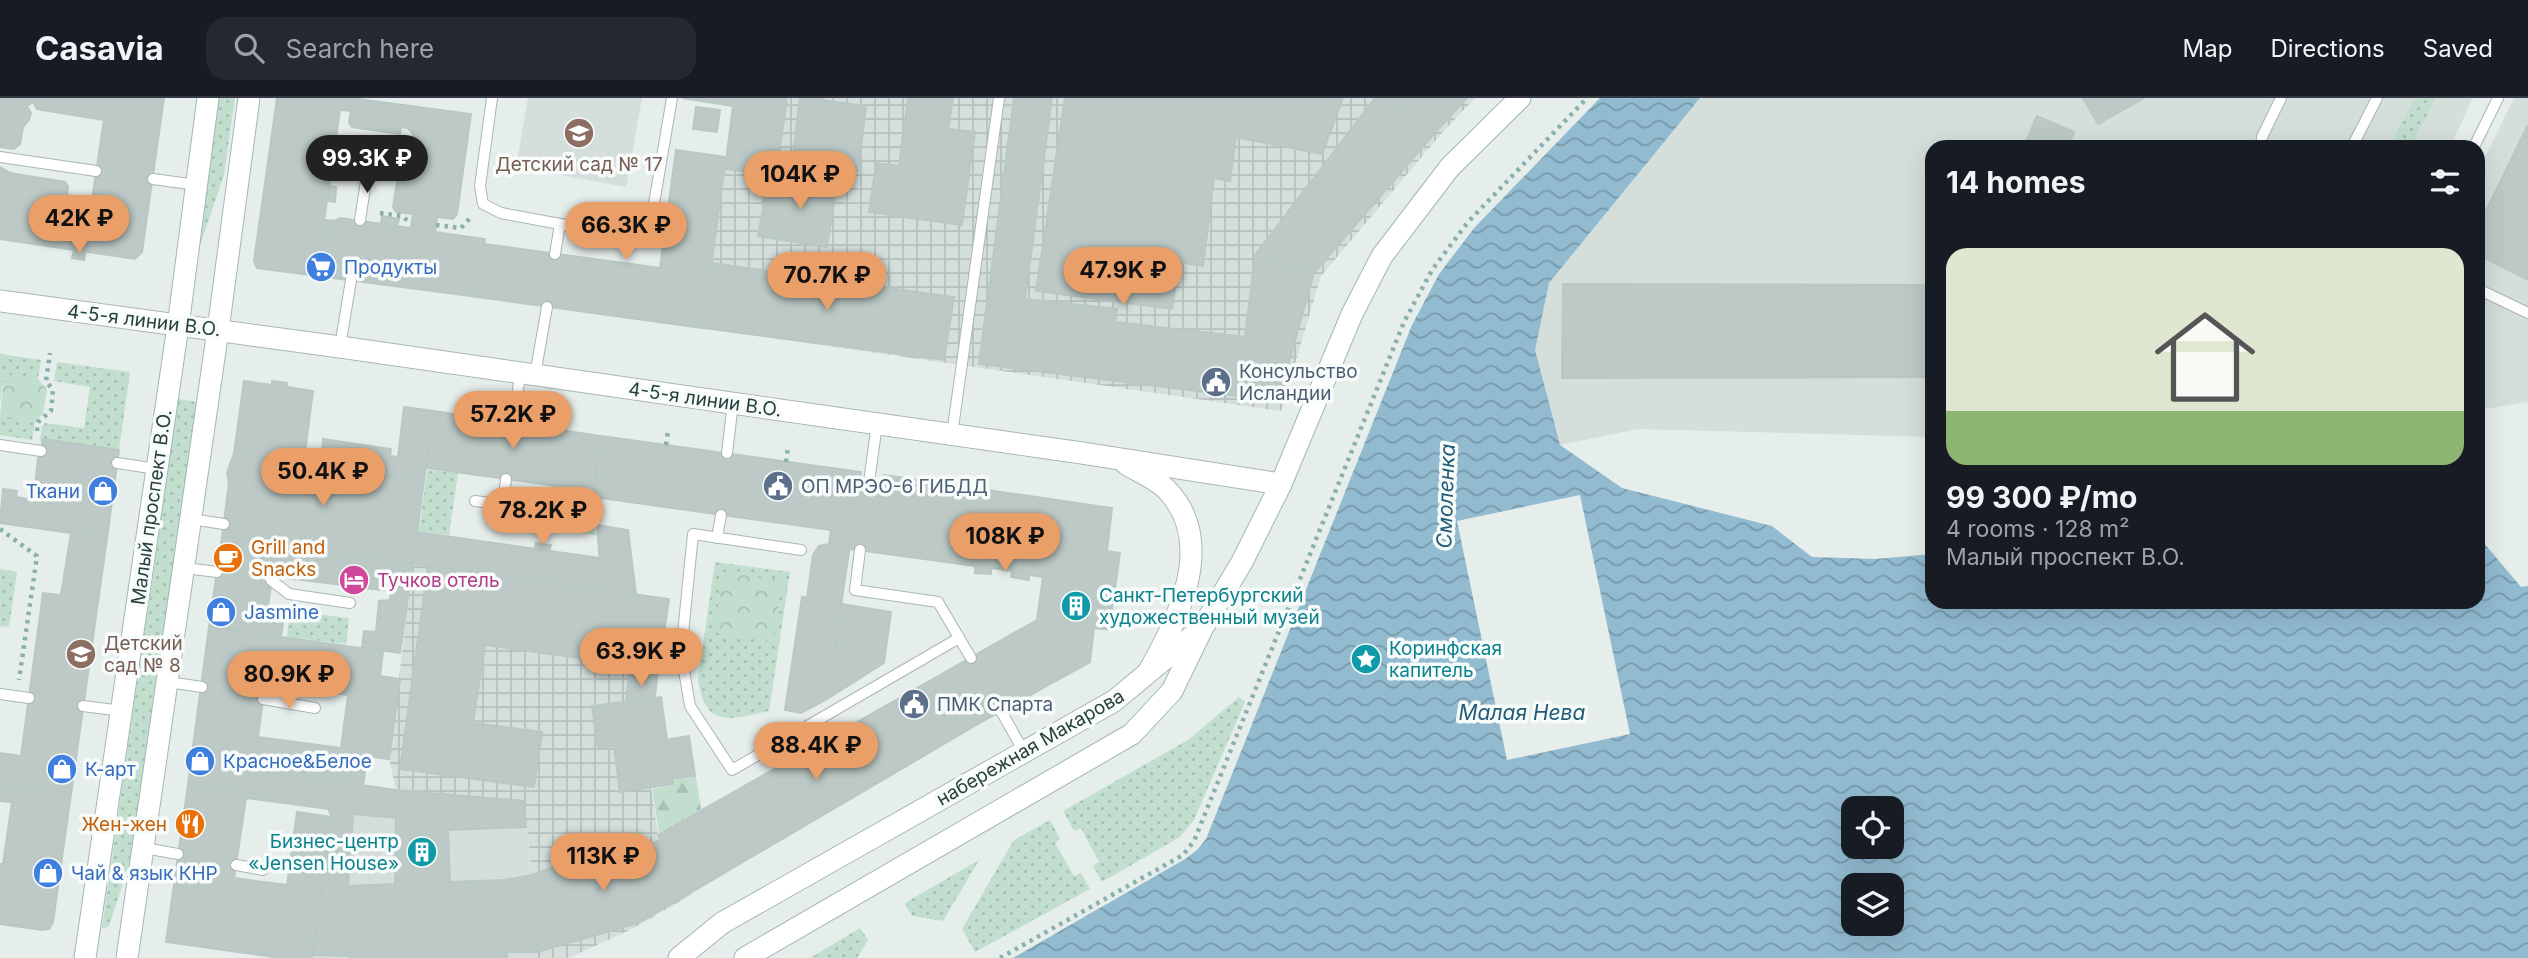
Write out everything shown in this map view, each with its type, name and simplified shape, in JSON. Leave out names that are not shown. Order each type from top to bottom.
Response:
[{"type":"main road","name":"Малый проспект В.О.","points":[[85,958],[178,326],[208,98]]},
{"type":"main road","points":[[127,958],[249,98]]},
{"type":"main road","points":[[1203,627],[1242,562],[1281,484],[1352,314],[1382,256],[1450,167],[1520,98]]},
{"type":"main road","name":"4-5-я линии В.О.","points":[[0,301],[733,403],[1281,484]]},
{"type":"main road","name":"4-5-я линии В.О.","points":[[1119,459],[1167,489],[1184,516],[1190,547],[1187,590],[1172,631],[1147,676]]},
{"type":"main road","name":"набережная Макарова","points":[[679,958],[722,923],[1114,701],[1203,627]]},
{"type":"main road","name":"набережная Макарова","points":[[745,958],[1132,734],[1172,691],[1203,627]]},
{"type":"lane","points":[[492,98],[480,186],[484,204],[500,213],[635,238],[650,227],[672,98]]},
{"type":"lane","points":[[952,435],[999,98]]},
{"type":"lane","points":[[2262,140],[2281,98]]},
{"type":"lane","points":[[2356,140],[2377,98]]},
{"type":"lane","points":[[2477,140],[2498,98]]},
{"type":"lane","points":[[0,157],[96,171]]},
{"type":"lane","points":[[361,215],[368,175]]},
{"type":"lane","points":[[153,179],[197,185]]},
{"type":"lane","points":[[555,254],[560,223]]},
{"type":"lane","points":[[340,347],[351,280]]},
{"type":"lane","points":[[2485,292],[2528,313]]},
{"type":"lane","points":[[513,423],[547,307]]},
{"type":"lane","points":[[727,453],[733,403]]},
{"type":"lane","points":[[868,489],[877,424]]},
{"type":"lane","points":[[0,445],[38,450]]},
{"type":"lane","points":[[117,463],[157,469]]},
{"type":"lane","points":[[503,504],[506,479]]},
{"type":"lane","points":[[475,501],[530,508]]},
{"type":"lane","points":[[717,538],[721,516]]},
{"type":"lane","points":[[191,519],[224,524]]},
{"type":"lane","points":[[801,550],[693,534],[681,653],[690,706],[732,770],[959,638]]},
{"type":"lane","points":[[860,550],[855,590],[938,602],[971,657]]},
{"type":"lane","points":[[184,568],[217,572]]},
{"type":"lane","points":[[271,580],[289,594],[350,603]]},
{"type":"lane","points":[[168,682],[202,687]]},
{"type":"lane","points":[[0,694],[23,697]]},
{"type":"lane","points":[[263,699],[315,708]]},
{"type":"lane","points":[[83,706],[121,711]]},
{"type":"lane","points":[[1002,710],[1024,751]]},
{"type":"lane","points":[[144,849],[178,855]]},
{"type":"lane","points":[[236,865],[263,870]]},
{"type":"path","points":[[1000,958],[1183,855],[1194,841],[1404,322],[1433,270],[1468,222],[1587,98]]},
{"type":"path","points":[[436,225],[461,228],[484,204]]},
{"type":"path","points":[[361,215],[402,216],[412,221]]},
{"type":"path","points":[[38,450],[38,422],[51,411],[53,390],[46,381],[50,353]]},
{"type":"path","points":[[666,445],[668,431]]},
{"type":"path","points":[[786,462],[788,447]]},
{"type":"path","points":[[0,529],[37,556],[23,697]]},
{"type":"path","points":[[1114,592],[1126,594]]},
{"type":"shaded area","name":"Детский сад № 17","points":[[528,98],[642,98],[626,187],[516,167]]},
{"type":"shaded area","points":[[682,98],[1475,98],[1441,134],[1321,276],[1281,411],[703,328],[733,106]]},
{"type":"shaded area","points":[[1700,98],[2473,98],[2453,140],[1925,140],[1925,437],[1638,429],[1560,445],[1534,350],[1549,283]]},
{"type":"shaded area","points":[[2514,98],[2528,98],[2528,402],[2485,409],[2485,158]]},
{"type":"shaded area","points":[[413,564],[640,595],[629,674],[657,679],[655,697],[661,697],[666,739],[689,736],[695,776],[672,779],[673,784],[651,788],[658,835],[691,895],[634,928],[569,958],[537,958],[524,801],[396,790],[389,759]]},
{"type":"shaded area","name":"Бизнес-центр «Jensen House»","points":[[396,790],[524,801],[537,958],[312,958],[332,817]]},
{"type":"green space","points":[[215,98],[235,98],[224,175],[198,251]]},
{"type":"green space","points":[[2415,98],[2436,98],[2414,140],[2393,140]]},
{"type":"green space","points":[[0,354],[41,360],[38,379],[4,375],[0,403]]},
{"type":"green space","points":[[57,362],[130,372],[119,450],[40,441],[45,423],[84,428],[90,387],[54,381]]},
{"type":"green space","points":[[4,374],[38,379],[47,389],[43,414],[35,422],[0,418]]},
{"type":"green space","points":[[178,399],[197,402],[133,853],[109,926],[104,929],[102,927]]},
{"type":"green space","points":[[0,418],[35,422],[32,440],[0,435]]},
{"type":"green space","points":[[427,470],[458,473],[449,535],[419,531]]},
{"type":"green space","points":[[558,487],[592,492],[596,535],[552,529]]},
{"type":"green space","points":[[715,562],[790,572],[769,711],[743,717],[722,717],[707,707],[702,695],[698,679]]},
{"type":"green space","points":[[0,569],[17,572],[9,627],[0,626]]},
{"type":"green space","points":[[723,572],[782,581],[773,642],[714,632]]},
{"type":"green space","points":[[290,611],[349,618],[346,644],[287,637]]},
{"type":"green space","points":[[1239,697],[1245,702],[1194,820],[1180,837],[1102,882],[1093,866],[1099,862],[1081,828],[1074,831],[1063,811],[1188,740]]},
{"type":"green space","points":[[696,777],[701,809],[659,833],[652,789],[673,785],[673,780]]},
{"type":"green space","points":[[1050,820],[1060,839],[1055,843],[1074,876],[1081,873],[1090,889],[975,952],[962,929],[1014,840]]},
{"type":"green space","points":[[979,860],[943,921],[912,916],[905,903]]},
{"type":"green space","points":[[860,928],[868,940],[857,958],[810,958]]},
{"type":"water","name":"Малая Нева","points":[[1600,98],[1700,98],[1549,283],[1535,350],[1560,445],[1622,488],[1772,526],[1812,557],[1875,559],[1925,555],[1925,609],[2485,609],[2485,544],[2521,587],[2528,586],[2528,958],[1013,958],[1185,859],[1206,839],[1412,325],[1439,274],[1475,227]]},
{"type":"pier","points":[[1580,495],[1630,734],[1507,760],[1457,521]]},
{"type":"building","points":[[0,98],[164,98],[142,252],[135,259],[0,239],[0,167],[10,173],[65,182],[68,186],[67,195],[92,199],[104,120],[37,109],[33,102],[27,106],[31,113],[23,127],[20,144],[14,149],[0,147]]},
{"type":"building","points":[[277,98],[351,98],[471,114],[457,214],[453,219],[437,217],[435,232],[485,239],[477,297],[257,268],[254,261]],"holes":[[[340,110],[351,111],[349,123],[352,127],[400,134],[401,127],[408,128],[413,134],[412,143],[403,142],[393,207],[396,212],[413,214],[411,228],[340,218],[335,221],[332,236],[322,235]]]},
{"type":"building","points":[[682,98],[787,98],[776,176],[725,169],[733,106]]},
{"type":"building","points":[[800,98],[823,98],[866,106],[858,171],[792,163]]},
{"type":"building","points":[[908,98],[953,98],[948,129],[975,132],[962,225],[869,212],[876,163],[899,166]]},
{"type":"building","points":[[1014,98],[1052,98],[1025,299],[1117,309],[1115,322],[1245,337],[1255,255],[1314,273],[1278,401],[979,364]]},
{"type":"building","points":[[1065,98],[1343,98],[1322,154],[1236,137],[1230,181],[1214,178],[1203,266],[1179,262],[1172,309],[1036,291]]},
{"type":"building","points":[[1375,98],[1386,98],[1435,133],[1314,273],[1255,255]]},
{"type":"building","points":[[1386,98],[1467,98],[1435,133]]},
{"type":"building","points":[[2083,98],[2144,98],[2098,124]]},
{"type":"building","points":[[696,107],[720,110],[717,132],[693,129]]},
{"type":"building","points":[[2037,116],[2074,132],[2071,140],[2027,139]]},
{"type":"building","points":[[2528,125],[2528,280],[2485,258],[2485,213]]},
{"type":"building","points":[[676,150],[726,157],[703,328],[477,297],[484,244],[660,268]]},
{"type":"building","points":[[789,174],[837,182],[827,247],[758,236],[767,188],[786,191]]},
{"type":"building","points":[[330,186],[336,187],[335,202],[327,201]]},
{"type":"building","points":[[382,216],[399,219],[397,226],[381,223]]},
{"type":"building","points":[[325,220],[335,221],[332,236],[322,235]]},
{"type":"building","points":[[74,250],[86,251],[84,260],[72,258]]},
{"type":"building","points":[[711,263],[954,297],[944,360],[703,328]]},
{"type":"building","points":[[1563,284],[1925,285],[1925,377],[1562,378]]},
{"type":"building","points":[[244,381],[272,385],[272,381],[287,383],[287,387],[313,391],[305,452],[322,455],[323,439],[391,449],[390,456],[398,457],[404,407],[434,411],[424,480],[234,453]]},
{"type":"building","points":[[434,411],[601,436],[593,491],[426,468]]},
{"type":"building","points":[[601,436],[861,472],[827,699],[801,713],[785,710],[802,597],[807,598],[813,555],[819,546],[829,544],[831,530],[593,497]]},
{"type":"building","points":[[43,439],[119,450],[107,538],[0,523],[3,489],[17,491],[16,497],[26,499],[34,496]]},
{"type":"building","points":[[234,453],[424,480],[413,564],[222,537],[229,483],[227,473]]},
{"type":"building","name":"Санкт-Петербургский художественный музей","points":[[884,475],[1112,508],[1107,551],[1120,553],[1109,630],[1094,628],[1090,662],[978,724],[947,671],[1037,620],[1043,577],[1029,575],[1029,580],[1011,577],[1012,571],[991,568],[991,574],[975,573],[975,566],[850,549],[858,488],[882,491]]},
{"type":"building","points":[[597,525],[628,530],[636,594],[602,590]]},
{"type":"building","points":[[417,532],[599,558],[602,590],[413,564]]},
{"type":"building","points":[[71,533],[107,538],[71,794],[0,784],[0,753],[21,756],[43,593],[61,595]]},
{"type":"building","points":[[222,537],[413,564],[400,653],[362,648],[364,631],[376,632],[379,601],[390,600],[391,591],[360,590],[343,585],[286,578],[283,564],[274,563],[266,621],[271,618],[279,619],[283,623],[281,636],[209,627]]},
{"type":"building","points":[[536,543],[551,545],[549,551],[535,549]]},
{"type":"building","points":[[428,566],[640,595],[630,665],[485,645],[473,723],[542,732],[534,787],[400,769]]},
{"type":"building","points":[[640,595],[669,599],[657,679],[629,675]]},
{"type":"building","points":[[842,604],[891,612],[884,663],[827,699]]},
{"type":"building","points":[[209,627],[383,651],[380,676],[400,679],[389,759],[367,756],[363,786],[265,772],[262,794],[188,784]],"holes":[[[265,684],[348,695],[341,748],[258,737]]]},
{"type":"building","points":[[947,671],[978,724],[690,893],[658,835]]},
{"type":"building","points":[[629,675],[657,679],[655,697],[626,702]]},
{"type":"building","points":[[661,697],[673,784],[620,792],[614,746],[598,748],[592,706]]},
{"type":"building","points":[[689,736],[695,776],[672,779],[666,740]]},
{"type":"building","points":[[265,772],[332,781],[328,809],[246,798],[234,878],[287,885],[297,812],[332,817],[312,958],[282,958],[166,942],[188,784],[262,794]]},
{"type":"building","name":"Бизнес-центр «Jensen House»","points":[[332,781],[396,790],[524,801],[526,827],[448,830],[450,882],[505,880],[532,875],[537,952],[507,952],[507,958],[350,958],[313,955],[332,817],[328,809]],"holes":[[[353,814],[396,818],[395,884],[348,886]]]},
{"type":"building","points":[[0,784],[71,794],[53,922],[49,929],[0,924],[0,864],[3,864],[12,802],[0,801]]},
{"type":"building","points":[[661,839],[690,893],[638,923],[537,952],[532,875],[620,843],[626,858]]},
{"type":"place","name":"Детский сад № 17","points":[[579,133]]},
{"type":"place","name":"Продукты","points":[[321,267]]},
{"type":"place","name":"Консульство Исландии","points":[[1216,382]]},
{"type":"place","name":"ОП МРЭО-6 ГИБДД","points":[[778,486]]},
{"type":"place","name":"Ткани","points":[[103,491]]},
{"type":"place","name":"Grill and Snacks","points":[[228,558]]},
{"type":"place","name":"Тучков отель","points":[[354,580]]},
{"type":"place","name":"Санкт-Петербургский художественный музей","points":[[1076,606]]},
{"type":"place","name":"Jasmine","points":[[221,612]]},
{"type":"place","name":"Детский сад № 8","points":[[81,654]]},
{"type":"place","name":"Коринфская капитель","points":[[1366,659]]},
{"type":"place","name":"ПМК Спарта","points":[[914,704]]},
{"type":"place","name":"Красное&Белое","points":[[200,761]]},
{"type":"place","name":"К-арт","points":[[62,769]]},
{"type":"place","name":"Жен-жен","points":[[190,824]]},
{"type":"place","name":"Бизнес-центр «Jensen House»","points":[[422,852]]},
{"type":"place","name":"Чай & язык КНР","points":[[48,873]]},
{"type":"water label","name":"Смоленка","points":[[1446,496]]}]
